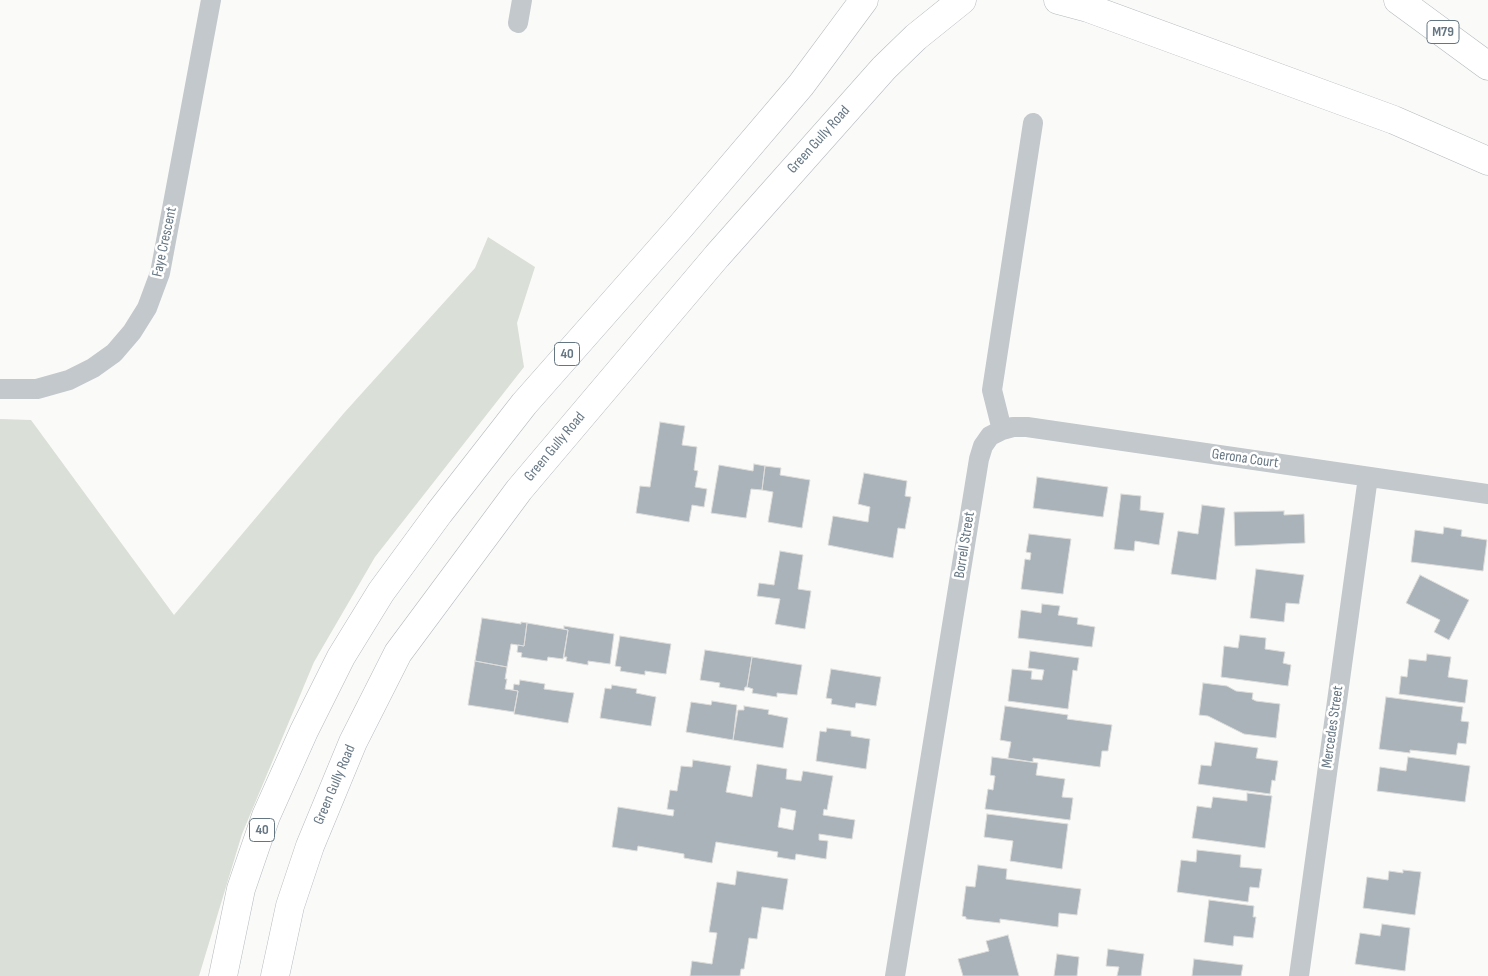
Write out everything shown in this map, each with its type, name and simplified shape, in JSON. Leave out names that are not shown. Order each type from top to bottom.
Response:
[{"type":"main road","name":"40","points":[[223,976],[241,889],[266,816],[340,657],[381,592],[439,513],[524,404],[674,234],[800,85],[864,0]]},
{"type":"main road","name":"Green Gully Road","points":[[276,971],[292,898],[325,808],[353,742],[398,654],[519,490],[717,256],[884,68],[916,37],[962,0]]},
{"type":"main road","points":[[1058,0],[1088,8],[1394,120],[1488,161]]},
{"type":"main road","name":"M79","points":[[1398,0],[1488,66]]},
{"type":"main road","points":[[218,976],[232,934]]},
{"type":"street","name":"Faye Crescent","points":[[0,389],[37,389],[69,380],[93,368],[114,353],[132,332],[146,308],[160,273],[210,0]]},
{"type":"street","points":[[518,23],[522,0]]},
{"type":"street","points":[[1002,430],[992,390],[1033,123]]},
{"type":"street","name":"Gerona Court","points":[[1002,430],[1013,427],[1027,427],[1488,494]]},
{"type":"street","name":"Borrell Street","points":[[895,976],[979,459],[983,446],[990,436],[1002,430]]},
{"type":"street","name":"Mercedes Street","points":[[1298,976],[1368,477]]},
{"type":"shaded area","points":[[488,237],[535,267],[517,323],[524,367],[375,557],[314,662],[242,834],[199,976],[0,976],[0,419],[31,420],[174,615],[344,413],[475,268]]},
{"type":"building","points":[[660,422],[685,426],[682,445],[697,447],[694,470],[698,471],[695,487],[707,489],[704,507],[692,505],[689,522],[636,513],[640,486],[650,487]]},
{"type":"building","points":[[754,464],[765,466],[762,490],[751,489],[746,518],[711,513],[719,465],[753,471]]},
{"type":"building","points":[[765,466],[781,468],[780,475],[810,480],[802,528],[768,522],[773,492],[762,490]]},
{"type":"building","points":[[864,473],[907,481],[905,496],[911,497],[905,529],[898,528],[893,558],[828,545],[833,516],[868,522],[870,507],[858,504]]},
{"type":"building","points":[[1037,477],[1108,487],[1103,517],[1033,508]]},
{"type":"building","points":[[1121,494],[1141,496],[1140,510],[1164,513],[1159,545],[1135,541],[1134,551],[1114,549]]},
{"type":"building","points":[[1202,505],[1225,508],[1216,580],[1171,574],[1178,531],[1198,534]]},
{"type":"building","points":[[1284,511],[1284,515],[1304,514],[1305,543],[1235,546],[1234,512]]},
{"type":"building","points":[[1444,527],[1462,530],[1461,536],[1487,540],[1483,571],[1411,562],[1415,530],[1443,534]]},
{"type":"building","points":[[1029,534],[1071,539],[1063,594],[1021,589],[1025,559],[1030,560],[1031,553],[1026,552]]},
{"type":"building","points":[[780,551],[803,555],[798,589],[811,591],[805,629],[775,624],[780,599],[757,596],[759,583],[774,585]]},
{"type":"building","points":[[1256,569],[1304,575],[1299,604],[1286,603],[1284,622],[1250,618]]},
{"type":"building","points":[[1420,575],[1469,600],[1449,640],[1434,632],[1440,620],[1406,603]]},
{"type":"building","points":[[1042,604],[1060,606],[1058,615],[1078,618],[1077,624],[1095,627],[1092,647],[1018,638],[1021,610],[1041,613]]},
{"type":"building","points":[[482,618],[521,624],[521,622],[527,623],[524,646],[511,644],[507,667],[475,661]]},
{"type":"building","points":[[527,623],[568,630],[563,659],[548,657],[547,661],[521,657],[522,653],[517,652],[518,645],[524,646]]},
{"type":"building","points":[[564,626],[614,634],[610,664],[588,661],[588,665],[566,661],[567,657],[564,657],[568,630],[564,629]]},
{"type":"building","points":[[1240,635],[1266,638],[1265,649],[1285,652],[1283,663],[1291,665],[1288,686],[1221,677],[1224,646],[1238,648]]},
{"type":"building","points":[[620,636],[671,644],[666,674],[645,671],[645,675],[620,671],[621,667],[615,666]]},
{"type":"building","points":[[705,650],[752,657],[747,687],[745,687],[744,691],[719,687],[720,683],[700,680]]},
{"type":"building","points":[[1030,651],[1079,658],[1077,671],[1073,670],[1068,709],[1008,701],[1012,669],[1032,671],[1031,679],[1042,680],[1044,670],[1028,668]]},
{"type":"building","points":[[1427,654],[1451,657],[1448,677],[1468,680],[1465,703],[1399,694],[1401,676],[1407,677],[1409,659],[1426,661]]},
{"type":"building","points":[[752,657],[802,665],[797,695],[777,693],[777,697],[752,693],[753,689],[747,687]]},
{"type":"building","points":[[475,661],[507,667],[505,689],[518,691],[514,712],[468,705]]},
{"type":"building","points":[[831,669],[881,677],[876,706],[856,703],[855,708],[831,704],[832,699],[826,698]]},
{"type":"building","points":[[520,680],[545,684],[544,689],[574,693],[568,723],[514,714],[518,691],[513,690],[514,684],[519,685]]},
{"type":"building","points":[[1203,683],[1227,686],[1236,691],[1253,693],[1252,699],[1256,701],[1280,704],[1276,738],[1244,734],[1208,716],[1199,715]]},
{"type":"building","points":[[612,685],[637,689],[636,693],[656,697],[651,726],[600,718],[605,688],[611,689]]},
{"type":"building","points":[[1386,697],[1463,707],[1461,721],[1469,722],[1466,744],[1458,743],[1456,755],[1410,750],[1410,753],[1379,749]]},
{"type":"building","points":[[712,701],[737,705],[733,740],[686,732],[691,702],[711,705]]},
{"type":"building","points":[[744,706],[769,710],[768,714],[788,718],[783,748],[733,740],[738,710],[744,710]]},
{"type":"building","points":[[1005,706],[1068,715],[1067,719],[1112,725],[1108,751],[1102,751],[1100,767],[1033,758],[1033,762],[1008,758],[1011,742],[1000,740]]},
{"type":"building","points":[[827,728],[851,731],[851,736],[870,739],[866,769],[816,761],[820,731],[826,732]]},
{"type":"building","points":[[1215,742],[1258,748],[1256,758],[1278,761],[1275,781],[1272,780],[1270,794],[1198,784],[1201,765],[1211,766]]},
{"type":"building","points":[[992,757],[1038,763],[1036,775],[1065,779],[1062,797],[1073,798],[1070,820],[985,809],[988,789],[993,790],[995,776],[990,775]]},
{"type":"building","points":[[1408,757],[1470,766],[1465,802],[1377,791],[1380,767],[1406,771]]},
{"type":"building","points":[[693,760],[731,766],[726,792],[752,797],[757,764],[787,769],[786,779],[801,781],[803,771],[833,776],[827,810],[824,809],[823,815],[855,820],[852,839],[819,834],[819,840],[828,841],[826,859],[796,854],[795,860],[777,857],[778,852],[716,842],[712,863],[684,858],[684,854],[638,846],[637,851],[612,847],[618,807],[673,816],[674,810],[667,809],[670,790],[677,791],[681,766],[692,767]],"holes":[[[781,808],[796,811],[793,830],[778,827]]]},
{"type":"building","points":[[1247,793],[1272,796],[1265,848],[1192,838],[1197,806],[1211,808],[1213,797],[1247,801]]},
{"type":"building","points":[[987,814],[1068,824],[1062,869],[1010,861],[1013,841],[984,837]]},
{"type":"building","points":[[1197,850],[1241,855],[1240,867],[1262,869],[1259,888],[1250,887],[1248,902],[1177,892],[1181,860],[1196,862]]},
{"type":"building","points":[[978,865],[1007,869],[1006,879],[1081,889],[1077,915],[1059,913],[1058,927],[1000,919],[1000,923],[966,919],[966,917],[962,916],[966,886],[975,887]]},
{"type":"building","points":[[1403,870],[1421,872],[1415,915],[1363,908],[1367,877],[1388,880],[1389,871],[1403,873]]},
{"type":"building","points":[[737,871],[788,879],[783,910],[762,907],[757,939],[749,938],[744,969],[741,969],[740,976],[690,976],[692,961],[712,964],[717,933],[709,932],[717,882],[735,885]]},
{"type":"building","points":[[1209,900],[1254,906],[1253,917],[1256,917],[1253,938],[1234,936],[1233,946],[1204,942]]},
{"type":"building","points":[[1382,924],[1410,928],[1405,971],[1355,964],[1360,933],[1380,936]]},
{"type":"building","points":[[1008,935],[1019,976],[963,976],[958,959],[989,951],[986,941]]},
{"type":"building","points":[[1108,949],[1144,954],[1141,976],[1117,976],[1119,967],[1106,966]]},
{"type":"building","points":[[1057,954],[1079,957],[1077,976],[1054,976]]},
{"type":"building","points":[[1194,959],[1243,965],[1241,976],[1192,976]]}]
